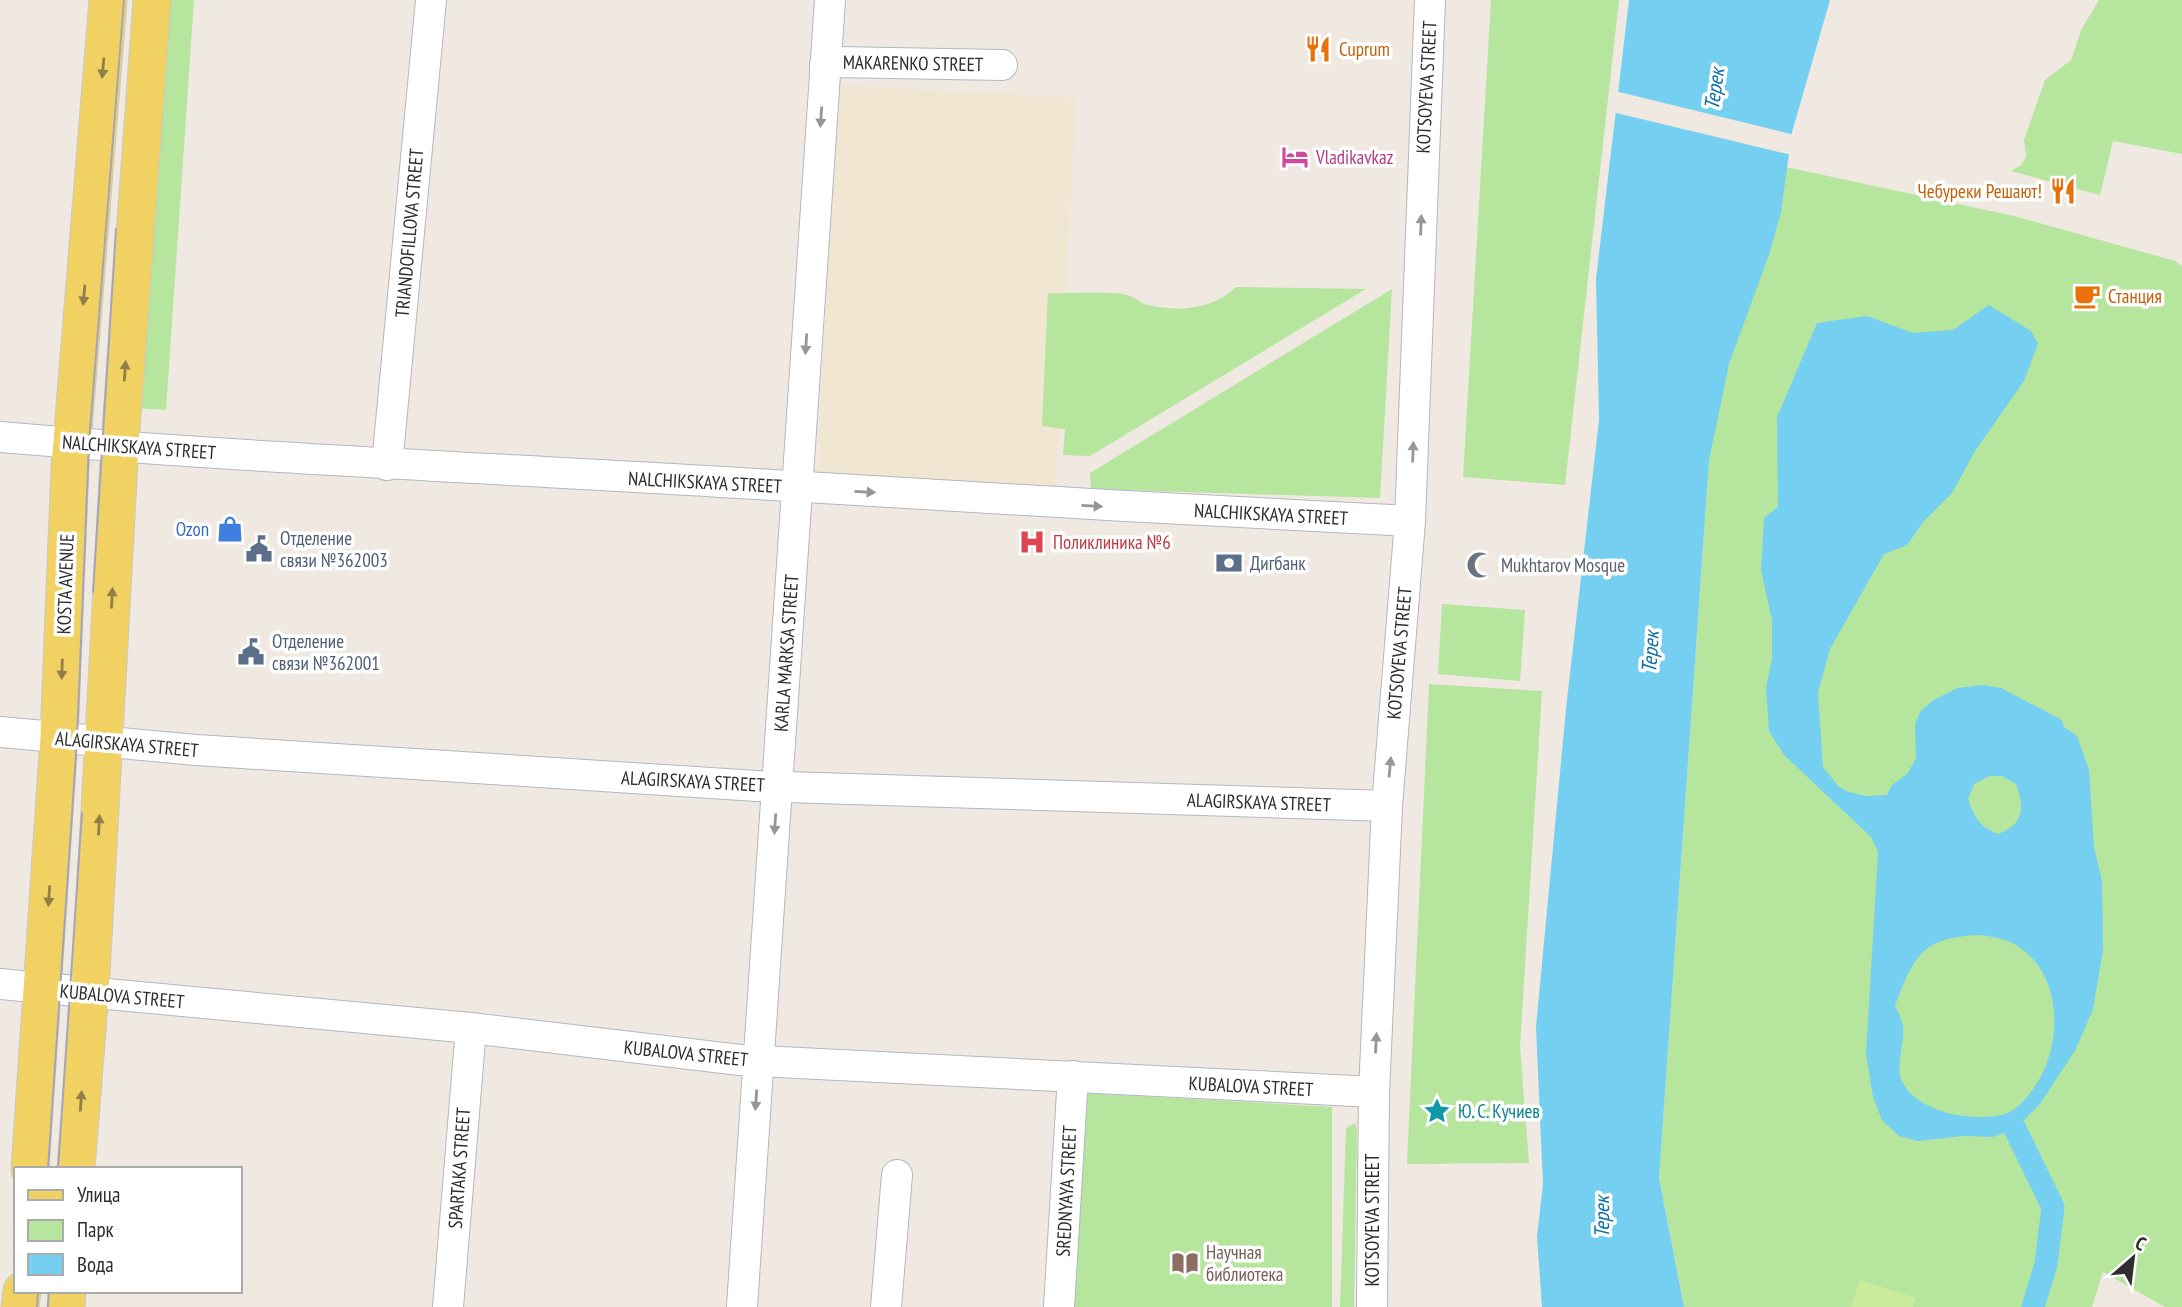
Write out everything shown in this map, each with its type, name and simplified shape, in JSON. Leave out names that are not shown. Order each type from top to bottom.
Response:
[{"type":"main road","name":"KOSTA AVENUE","points":[[30,1167],[59,738],[72,442],[108,0]]},
{"type":"main road","points":[[76,1167],[90,992],[120,444],[152,0]]},
{"type":"street","name":"TRIANDOFILLOVA STREET","points":[[387,465],[431,0]]},
{"type":"street","name":"KARLA MARKSA STREET","points":[[742,1307],[830,0]]},
{"type":"street","name":"KOTSOYEVA STREET","points":[[1372,1307],[1374,1092],[1387,806],[1410,521],[1430,0]]},
{"type":"street","name":"MAKARENKO STREET","points":[[825,65],[836,62],[1002,65]]},
{"type":"street","name":"NALCHIKSKAYA STREET","points":[[0,437],[387,465],[1069,505],[1410,521]]},
{"type":"street","name":"ALAGIRSKAYA STREET","points":[[0,732],[104,742],[777,786],[1387,806]]},
{"type":"street","name":"KUBALOVA STREET","points":[[0,984],[471,1028],[758,1061],[1374,1092]]},
{"type":"street","name":"SPARTAKA STREET","points":[[448,1307],[471,1028]]},
{"type":"street","name":"SREDNYAYA STREET","points":[[1059,1307],[1073,1076]]},
{"type":"street","points":[[886,1307],[897,1175]]},
{"type":"shaded area","points":[[837,85],[1076,98],[1056,486],[817,473]]},
{"type":"green space","points":[[165,0],[194,0],[166,410],[137,408]]},
{"type":"green space","points":[[1491,0],[1619,0],[1565,485],[1463,477]]},
{"type":"green space","points":[[2099,0],[2182,0],[2182,154],[2113,141],[2100,195],[2011,171],[2021,165],[2026,157],[2024,140],[2045,80],[2071,60],[2082,28]]},
{"type":"green space","points":[[1786,167],[2014,216],[2175,261],[2182,266],[2182,1307],[2165,1307],[2103,1272],[2092,1307],[1684,1307],[1659,1178],[1709,461],[1727,373],[1771,242]]},
{"type":"green space","points":[[1236,287],[1366,289],[1090,456],[1063,455],[1065,429],[1042,426],[1048,293],[1122,294],[1156,307],[1193,308],[1216,301]]},
{"type":"green space","points":[[1392,289],[1380,498],[1091,489],[1090,473]]},
{"type":"green space","points":[[1442,604],[1525,610],[1520,681],[1438,674]]},
{"type":"green space","points":[[1429,684],[1542,691],[1520,1046],[1529,1163],[1407,1164]]},
{"type":"green space","points":[[1085,1093],[1332,1107],[1332,1307],[1072,1307]]},
{"type":"green space","points":[[1355,1123],[1354,1307],[1340,1307],[1346,1128]]},
{"type":"green space","points":[[1860,1280],[1916,1298],[1913,1307],[1851,1307]]},
{"type":"water","name":"Терек","points":[[1629,0],[1830,0],[1792,132],[1781,212],[1770,252],[1729,364],[1709,461],[1659,1178],[1684,1307],[1542,1307],[1537,1236],[1543,1184],[1536,1027],[1566,709],[1599,420],[1596,279]]},
{"type":"water","points":[[1989,305],[2031,331],[2038,344],[2024,381],[1975,451],[1952,493],[1924,521],[1907,545],[1884,554],[1830,649],[1818,693],[1823,767],[1838,786],[1846,791],[1865,796],[1887,795],[1892,785],[1908,773],[1916,758],[1915,724],[1920,712],[1932,701],[1957,688],[1982,685],[2001,688],[2062,720],[2064,727],[2077,736],[2089,770],[2094,847],[2102,881],[2103,950],[2093,1009],[2076,1049],[2040,1104],[2015,1129],[1993,1137],[1964,1136],[1918,1141],[1899,1136],[1882,1120],[1873,1097],[1866,1054],[1878,852],[1871,837],[1784,755],[1769,731],[1766,688],[1772,659],[1772,620],[1761,570],[1764,518],[1778,507],[1777,417],[1817,323],[1867,316],[1913,333],[1953,330]],"holes":[[[1989,776],[2002,776],[2016,784],[2021,801],[2017,820],[2007,830],[1998,834],[1979,821],[1968,799],[1974,784]],[[1982,935],[2008,941],[2025,952],[2038,966],[2053,1001],[2054,1020],[2048,1059],[2028,1096],[2010,1112],[1979,1117],[1947,1113],[1933,1108],[1914,1097],[1904,1086],[1899,1067],[1903,1026],[1895,1006],[1909,973],[1924,951],[1946,939]]]},
{"type":"pier","points":[[1615,91],[1795,135],[1792,155],[1612,112]]},
{"type":"waterway","points":[[2015,1129],[2053,1207],[2046,1264],[2033,1307]]},
{"type":"tram line","points":[[48,1167],[77,740],[89,443],[124,0]]},
{"type":"tram line","points":[[93,592],[116,229]]},
{"type":"tram line","points":[[58,1167],[82,813]]},
{"type":"tram line","points":[[37,1307],[38,1293]]},
{"type":"tram line","points":[[48,1307],[49,1293]]},
{"type":"place","name":"Cuprum","points":[[1318,49]]},
{"type":"place","name":"Vladikavkaz","points":[[1295,157]]},
{"type":"place","name":"Чебуреки Решают!","points":[[2063,191]]},
{"type":"place","name":"Станция","points":[[2087,296]]},
{"type":"place","name":"Ozon","points":[[230,529]]},
{"type":"place","name":"Поликлиника №6","points":[[1032,542]]},
{"type":"place","name":"Отделение связи №362003","points":[[259,549]]},
{"type":"place","name":"Дигбанк","points":[[1229,563]]},
{"type":"place","name":"Mukhtarov Mosque","points":[[1480,565]]},
{"type":"place","name":"Отделение связи №362001","points":[[251,652]]},
{"type":"place","name":"Ю. С. Кучиев","points":[[1437,1111]]},
{"type":"place","name":"Научная библиотека","points":[[1185,1263]]}]
